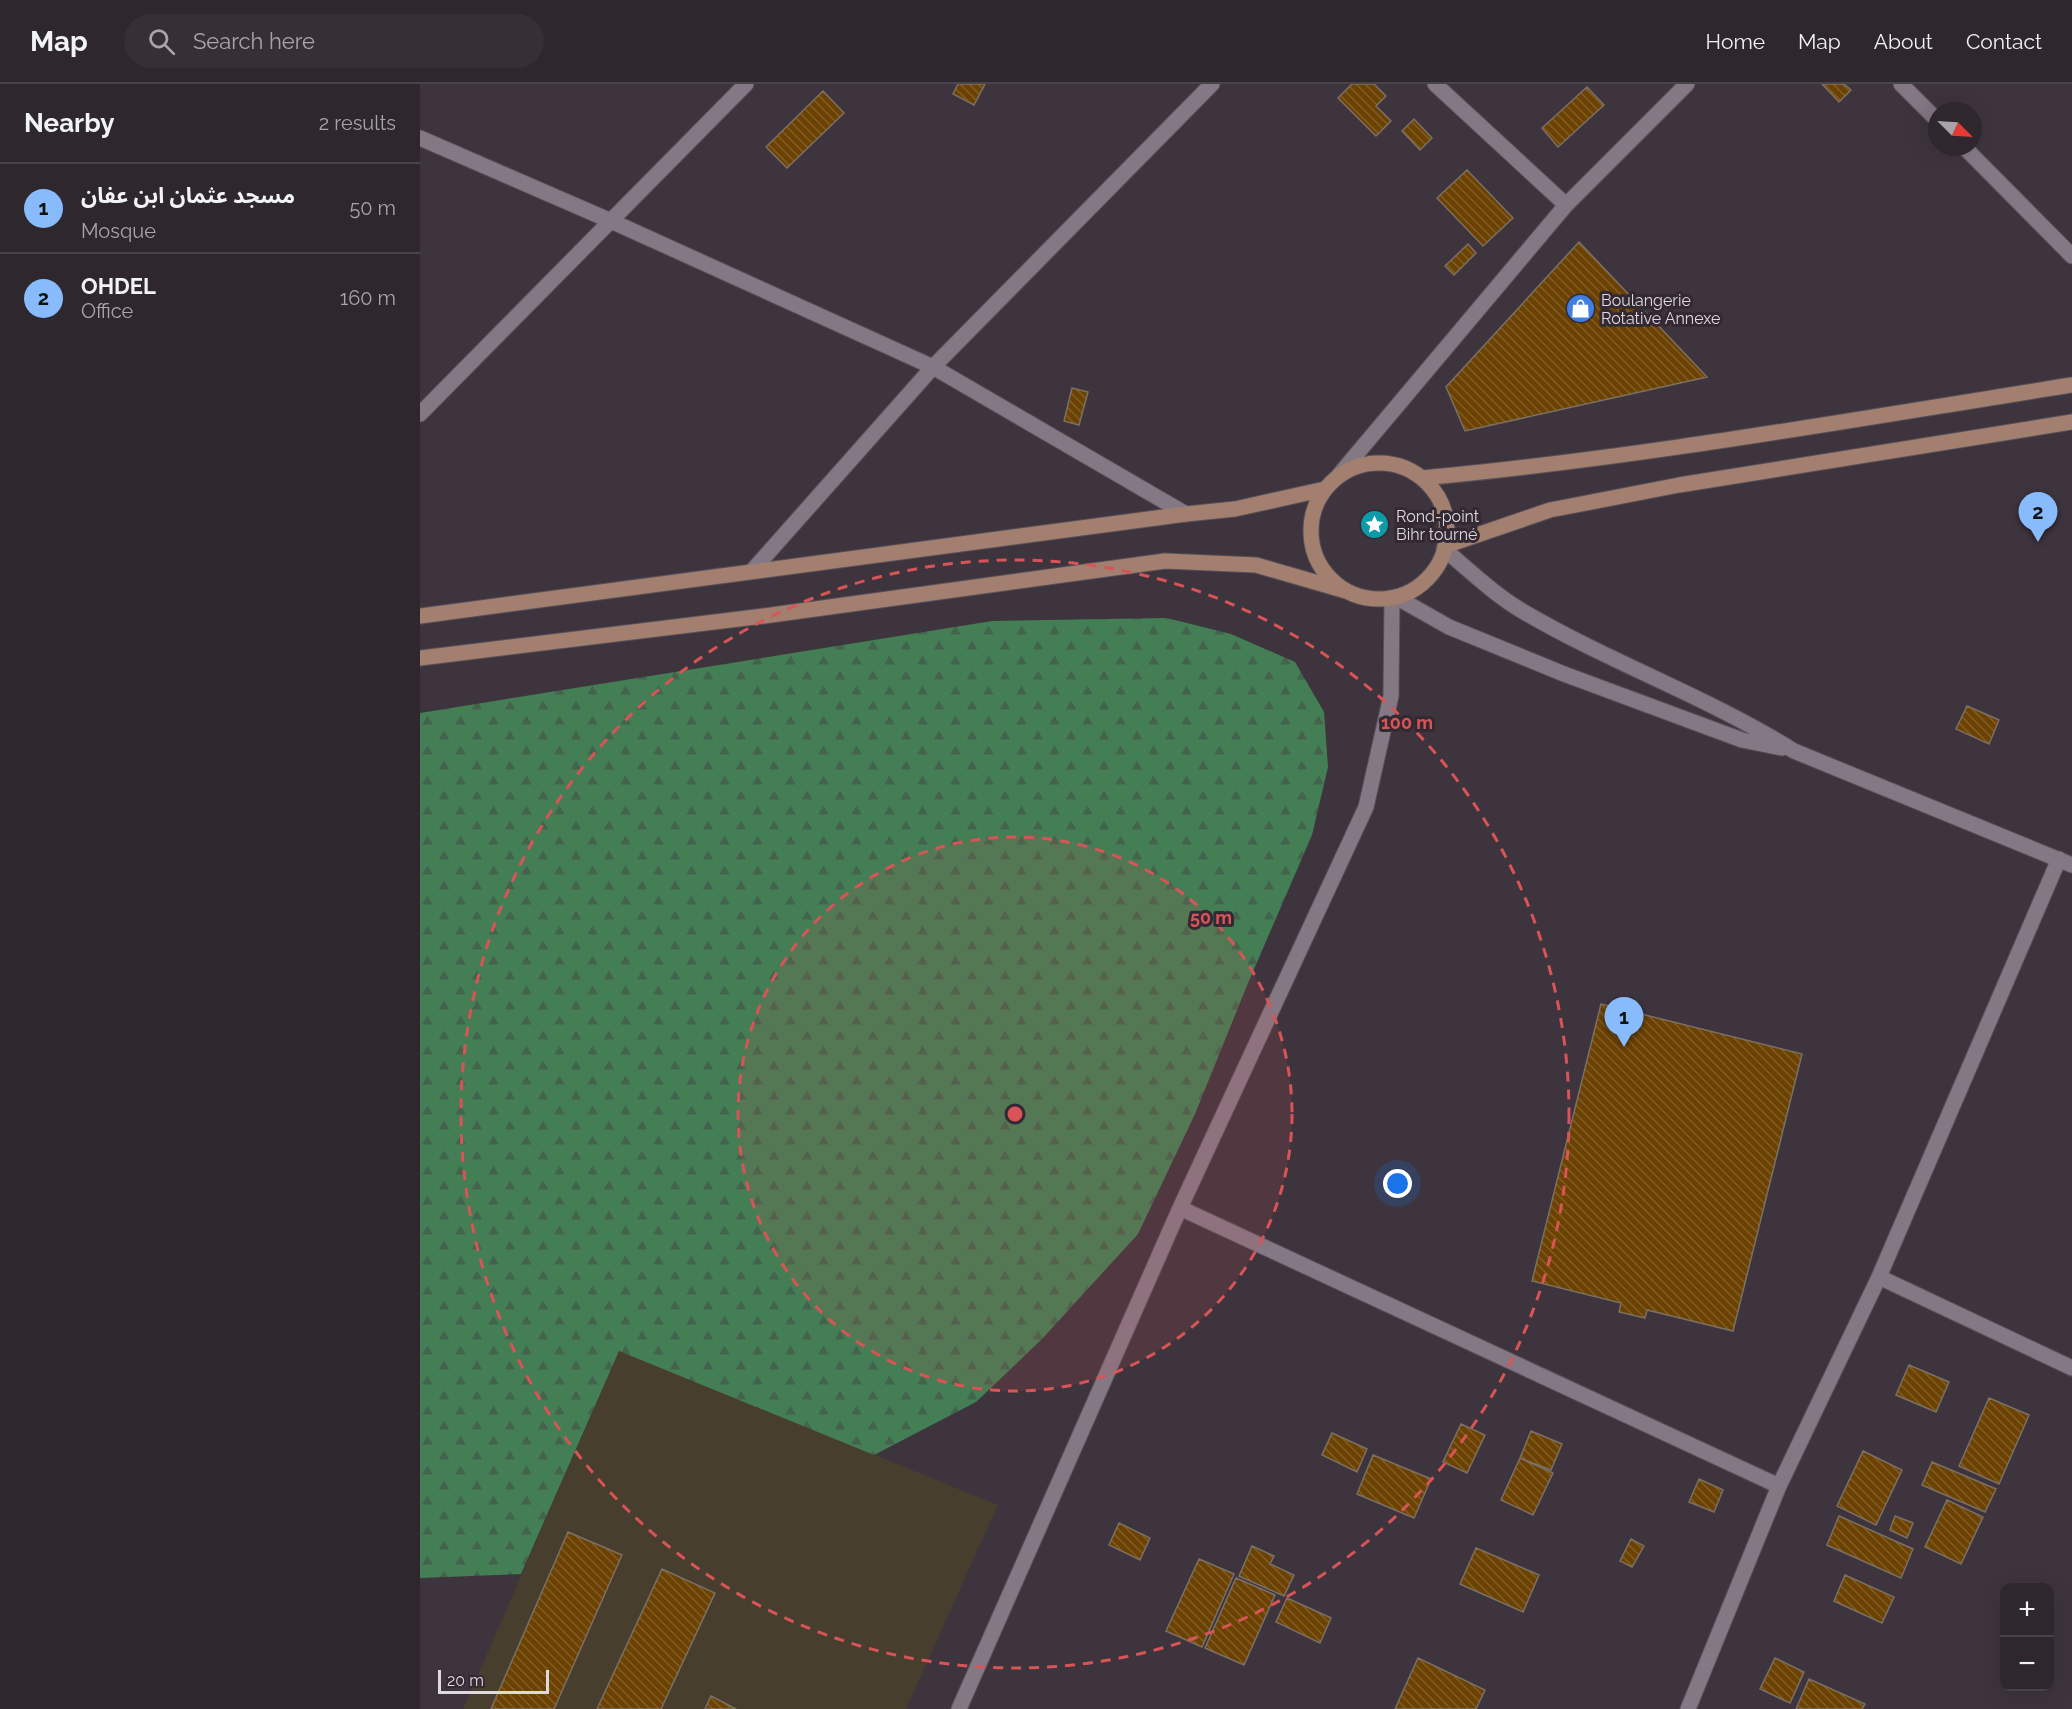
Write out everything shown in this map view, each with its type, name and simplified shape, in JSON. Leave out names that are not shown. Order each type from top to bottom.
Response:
[{"type":"main road","points":[[1422,478],[1666,450],[2072,385]]},
{"type":"main road","points":[[1444,548],[1550,510],[1690,483],[2072,422]]},
{"type":"main road","points":[[420,658],[764,616],[1165,561],[1256,565],[1360,597],[1376,600],[1394,598],[1412,591],[1426,580],[1438,566],[1444,548],[1445,516],[1440,501],[1422,478],[1402,467],[1381,462],[1359,466],[1339,476],[1325,489],[1315,506],[1310,526],[1312,545],[1318,564],[1330,580],[1346,591]]},
{"type":"main road","points":[[420,616],[1235,509],[1325,489]]},
{"type":"street","points":[[420,414],[746,84]]},
{"type":"street","points":[[752,571],[933,367],[1212,84]]},
{"type":"street","points":[[1435,84],[1566,205]]},
{"type":"street","points":[[1339,476],[1566,205],[1687,84]]},
{"type":"street","points":[[1901,84],[1928,111]]},
{"type":"street","points":[[420,138],[611,221],[933,367],[1185,514]]},
{"type":"street","points":[[1973,156],[2072,256]]},
{"type":"street","points":[[1444,548],[1522,611],[1673,688],[1756,727],[1794,751],[2066,862],[1879,1278],[1779,1486],[1688,1709]]},
{"type":"street","points":[[958,1709],[1180,1208],[1366,807],[1391,696],[1394,598],[1449,627],[1564,674],[1742,740],[1794,751]]},
{"type":"street","points":[[1180,1208],[1779,1486]]},
{"type":"street","points":[[1879,1278],[2072,1368]]},
{"type":"shaded area","points":[[619,1351],[998,1505],[906,1709],[463,1709]]},
{"type":"green space","points":[[1167,618],[1231,634],[1295,662],[1324,712],[1328,767],[1312,835],[1195,1114],[1138,1234],[1042,1339],[976,1402],[874,1455],[619,1351],[521,1574],[420,1578],[420,713],[992,621]]},
{"type":"building","points":[[958,84],[985,84],[974,105],[953,94]]},
{"type":"building","points":[[1352,84],[1374,84],[1386,96],[1376,106],[1391,121],[1376,136],[1338,98]]},
{"type":"building","points":[[1822,84],[1844,84],[1851,90],[1839,102]]},
{"type":"building","points":[[1587,87],[1604,105],[1558,147],[1542,128]]},
{"type":"building","points":[[823,91],[844,113],[787,168],[766,147]]},
{"type":"building","points":[[1414,119],[1432,138],[1420,150],[1402,131]]},
{"type":"building","points":[[1467,170],[1513,218],[1483,246],[1437,198]]},
{"type":"building","name":"Boulangerie Rotative Annexe","points":[[1579,242],[1707,377],[1465,431],[1446,387]]},
{"type":"building","points":[[1468,244],[1476,253],[1454,275],[1445,266]]},
{"type":"building","points":[[1072,388],[1088,392],[1079,425],[1064,421]]},
{"type":"building","points":[[1967,706],[1999,720],[1989,744],[1956,729]]},
{"type":"building","points":[[1601,1004],[1802,1054],[1733,1331],[1647,1310],[1645,1318],[1619,1312],[1621,1303],[1532,1281]]},
{"type":"building","points":[[1909,1365],[1949,1382],[1936,1412],[1896,1395]]},
{"type":"building","points":[[1989,1398],[2029,1415],[1999,1484],[1959,1466]]},
{"type":"building","points":[[1461,1424],[1485,1435],[1467,1473],[1443,1462]]},
{"type":"building","points":[[1531,1431],[1562,1444],[1551,1470],[1520,1458]]},
{"type":"building","points":[[1332,1433],[1367,1449],[1357,1472],[1322,1455]]},
{"type":"building","points":[[1863,1451],[1902,1470],[1876,1525],[1837,1506]]},
{"type":"building","points":[[1373,1455],[1431,1479],[1414,1518],[1357,1494]]},
{"type":"building","points":[[1520,1458],[1553,1473],[1533,1515],[1501,1500]]},
{"type":"building","points":[[1932,1462],[1996,1489],[1985,1512],[1922,1485]]},
{"type":"building","points":[[1699,1479],[1723,1490],[1714,1512],[1689,1502]]},
{"type":"building","points":[[1947,1500],[1983,1517],[1961,1564],[1925,1547]]},
{"type":"building","points":[[1839,1516],[1913,1549],[1901,1578],[1827,1545]]},
{"type":"building","points":[[1895,1516],[1913,1523],[1907,1538],[1890,1530]]},
{"type":"building","points":[[1119,1523],[1150,1538],[1140,1560],[1109,1545]]},
{"type":"building","points":[[568,1532],[622,1555],[554,1709],[491,1709]]},
{"type":"building","points":[[1631,1539],[1644,1546],[1632,1567],[1620,1561]]},
{"type":"building","points":[[1252,1546],[1274,1556],[1270,1564],[1294,1575],[1284,1596],[1239,1576]]},
{"type":"building","points":[[1476,1548],[1539,1575],[1523,1612],[1460,1584]]},
{"type":"building","points":[[1199,1559],[1234,1574],[1202,1647],[1166,1631]]},
{"type":"building","points":[[662,1569],[715,1593],[661,1709],[597,1709]]},
{"type":"building","points":[[1845,1575],[1894,1597],[1882,1623],[1834,1601]]},
{"type":"building","points":[[1236,1578],[1275,1595],[1244,1665],[1205,1648]]},
{"type":"building","points":[[1287,1598],[1331,1618],[1320,1643],[1276,1622]]},
{"type":"building","points":[[1418,1658],[1485,1690],[1476,1709],[1395,1709]]},
{"type":"building","points":[[1775,1658],[1804,1672],[1790,1703],[1760,1689]]},
{"type":"building","points":[[1809,1679],[1865,1704],[1862,1709],[1796,1709]]},
{"type":"building","points":[[711,1696],[736,1709],[705,1709]]},
{"type":"place","name":"Boulangerie Rotative Annexe","points":[[1580,309]]},
{"type":"place","name":"Rond-point Bihr tourné","points":[[1375,525]]},
{"type":"place","name":"OHDEL","points":[[2038,542]]},
{"type":"place","name":"مسجد عثمان ابن عفان","points":[[1624,1047]]}]
